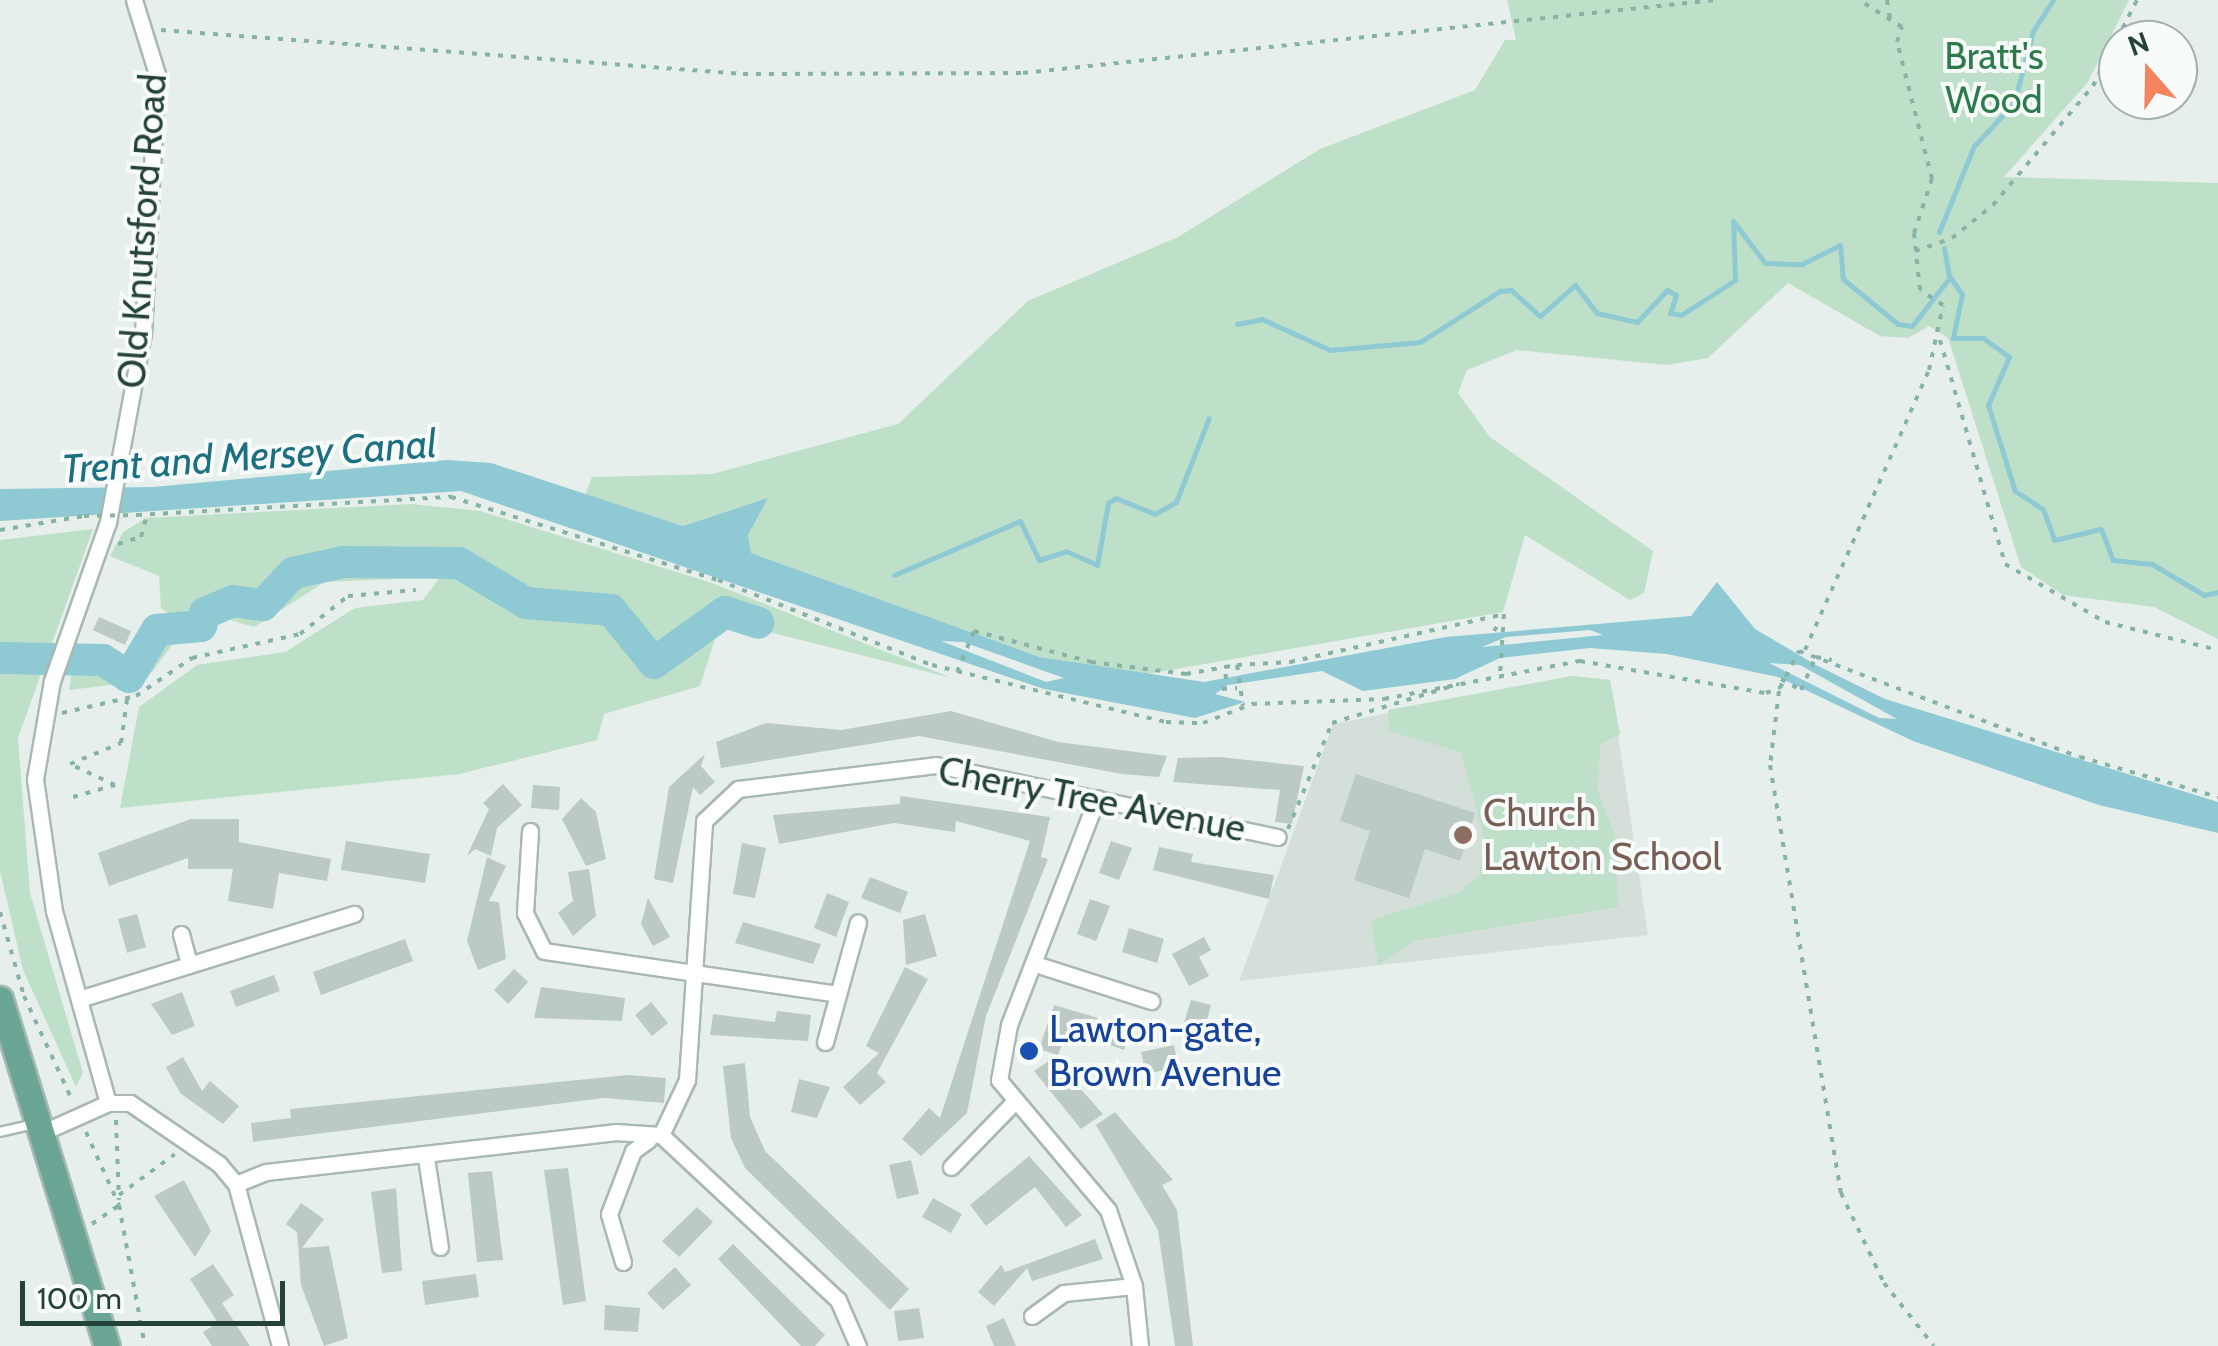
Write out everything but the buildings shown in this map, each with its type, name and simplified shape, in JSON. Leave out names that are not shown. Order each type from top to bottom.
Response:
[{"type":"main road","points":[[0,1000],[107,1346]]},
{"type":"street","name":"Old Knutsford Road","points":[[112,1102],[79,998],[39,839],[35,779],[52,681],[100,546],[143,334],[158,74],[148,31],[134,0]]},
{"type":"street","name":"Cherry Tree Avenue","points":[[623,1262],[609,1214],[632,1151],[655,1138],[684,1100],[689,970],[704,821],[738,789],[936,765],[1278,837]]},
{"type":"street","points":[[1097,798],[1038,965],[1000,1056],[999,1080],[1012,1104],[1095,1187],[1134,1286],[1140,1346]]},
{"type":"street","points":[[530,831],[526,913],[544,951],[836,994]]},
{"type":"street","points":[[79,998],[354,914]]},
{"type":"street","points":[[826,1042],[858,922]]},
{"type":"street","points":[[180,934],[189,963]]},
{"type":"street","points":[[1038,965],[1151,1001]]},
{"type":"street","points":[[37,1129],[112,1102],[145,1108],[191,1143],[236,1184],[280,1346]]},
{"type":"street","points":[[951,1166],[1012,1104]]},
{"type":"street","points":[[236,1184],[266,1172],[426,1158],[614,1132],[655,1138],[838,1300],[858,1346]]},
{"type":"street","points":[[426,1158],[440,1248]]},
{"type":"street","points":[[1032,1316],[1064,1293],[1134,1286]]},
{"type":"lane","points":[[0,1132],[37,1129]]},
{"type":"path","points":[[148,31],[743,74],[1022,73],[1716,0]]},
{"type":"path","points":[[1859,0],[1902,27],[1897,42],[1932,180],[1915,251],[1920,290],[1943,305],[1939,336],[1802,651],[1780,688],[1770,765],[1841,1193],[1884,1283],[1934,1346]]},
{"type":"path","points":[[1887,0],[1890,20]]},
{"type":"path","points":[[1915,251],[1952,238],[1993,204],[2093,86],[2137,0]]},
{"type":"path","points":[[1939,336],[2005,564],[2105,622],[2218,650]]},
{"type":"path","points":[[0,530],[84,516],[451,498],[718,580],[956,672],[1166,722],[1202,723],[1242,704],[1458,684]]},
{"type":"path","points":[[100,546],[141,537],[147,515]]},
{"type":"path","points":[[47,712],[127,699],[192,658],[300,634],[348,596],[416,590]]},
{"type":"path","points":[[956,672],[973,634],[1174,673],[1290,662],[1504,614],[1498,628],[1500,674]]},
{"type":"path","points":[[1802,651],[1836,660],[2062,751],[2218,796]]},
{"type":"path","points":[[1781,679],[1804,685],[1812,663],[1836,660]]},
{"type":"path","points":[[1278,837],[1294,825],[1332,723],[1458,684],[1500,674],[1598,662],[1766,693],[1780,688]]},
{"type":"path","points":[[1238,664],[1236,675],[1242,704]]},
{"type":"path","points":[[1225,667],[1226,679]]},
{"type":"path","points":[[1222,689],[1239,689]]},
{"type":"path","points":[[73,797],[116,785],[70,764],[121,743],[127,699]]},
{"type":"path","points":[[0,912],[24,996],[119,1205]]},
{"type":"path","points":[[112,1102],[119,1205],[145,1346]]},
{"type":"path","points":[[119,1195],[191,1143]]},
{"type":"path","points":[[72,1239],[119,1205]]},
{"type":"shaded area","name":"Church Lawton School","points":[[1572,676],[1610,680],[1648,935],[1239,981],[1333,724]]},
{"type":"green space","name":"Bratt's Wood","points":[[1507,0],[2129,0],[2119,20],[2098,20],[2098,62],[2088,82],[2004,177],[2218,183],[2218,639],[2154,607],[2063,595],[2021,567],[1948,338],[1929,326],[1908,338],[1880,336],[1788,283],[1708,358],[1667,365],[1517,350],[1467,370],[1458,393],[1490,437],[1653,551],[1644,593],[1630,600],[1525,535],[1503,612],[1147,674],[1041,657],[751,553],[748,535],[767,499],[683,526],[585,495],[592,477],[712,474],[898,424],[1028,301],[1178,237],[1320,149],[1475,90],[1505,40],[1516,40]]},
{"type":"green space","points":[[411,504],[480,511],[712,583],[952,678],[721,620],[700,686],[604,714],[597,740],[459,774],[120,808],[139,707],[197,665],[285,652],[355,608],[423,600],[440,577],[325,582],[254,627],[228,619],[175,641],[152,672],[127,683],[69,690],[74,657],[128,656],[175,619],[161,608],[159,576],[110,556],[123,532],[146,518]]},
{"type":"green space","points":[[93,529],[18,738],[30,893],[83,1073],[76,1087],[23,970],[0,871],[0,540]]},
{"type":"green space","points":[[1572,676],[1610,680],[1620,734],[1600,745],[1598,791],[1616,839],[1618,907],[1415,941],[1378,965],[1371,920],[1458,893],[1479,876],[1485,841],[1461,752],[1389,731],[1388,710]]},
{"type":"water","points":[[447,460],[491,463],[683,526],[768,498],[748,535],[751,553],[1040,657],[1204,682],[1446,637],[1691,616],[1717,582],[1755,629],[1816,665],[1885,699],[2218,802],[2218,833],[2099,805],[1913,741],[1778,677],[1667,654],[1590,648],[1500,658],[1455,679],[1363,691],[1322,671],[1228,685],[1215,694],[1245,702],[1195,718],[1044,689],[461,491],[0,521],[0,489],[153,487]],"holes":[[[1590,630],[1603,635],[1482,647],[1506,637]],[[941,641],[963,642],[1064,678],[1046,682]],[[1769,663],[1800,665],[1897,719],[1879,718]]]},
{"type":"waterway","points":[[1939,232],[1974,146],[2014,103],[2033,31],[2053,0]]},
{"type":"waterway","points":[[1237,324],[1262,319],[1330,350],[1420,342],[1500,291],[1511,290],[1540,316],[1575,285],[1597,313],[1637,322],[1667,290],[1676,295],[1670,313],[1681,315],[1735,280],[1733,221],[1765,263],[1802,264],[1840,245],[1843,279],[1898,324],[1912,326],[1950,277],[1962,294],[1953,338],[1983,338],[2009,357],[1988,405],[2015,491],[2043,509],[2054,540],[2101,529],[2113,560],[2152,564],[2204,595],[2218,592]]},
{"type":"waterway","points":[[1944,248],[1949,276]]},
{"type":"waterway","points":[[894,575],[1020,521],[1039,560],[1066,551],[1097,565],[1108,503],[1116,498],[1155,514],[1176,502],[1209,418]]},
{"type":"waterway","points":[[2,658],[103,660],[129,677],[157,630],[201,626],[205,613],[233,601],[263,605],[293,573],[343,562],[459,563],[526,603],[611,610],[654,663],[725,612],[758,623]]},
{"type":"place","name":"Church Lawton School","points":[[1463,835]]},
{"type":"place","name":"Lawton-gate, Brown Avenue","points":[[1029,1051]]},
{"type":"water label","name":"Trent and Mersey Canal","points":[[249,456]]}]
